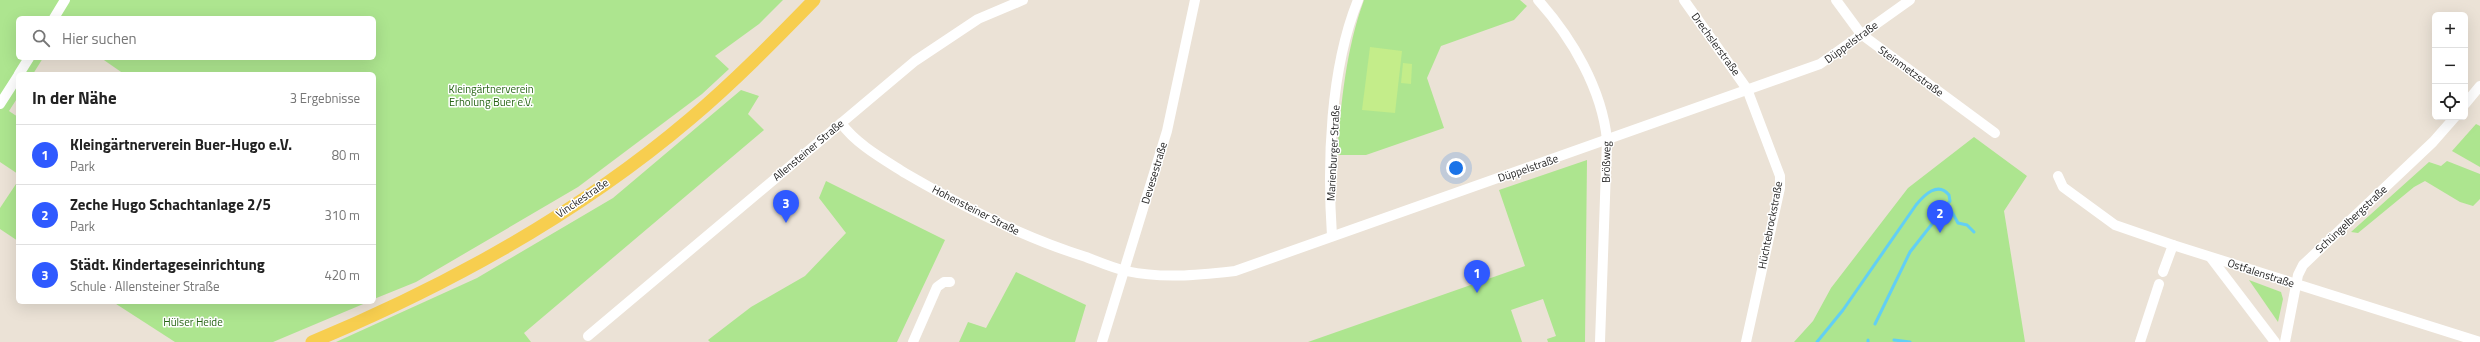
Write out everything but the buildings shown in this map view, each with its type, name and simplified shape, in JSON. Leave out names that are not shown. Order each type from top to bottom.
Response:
[{"type":"main road","name":"Vinckestraße","points":[[312,342],[421,294],[486,259],[588,195],[689,120],[722,91],[814,0]]},
{"type":"street","points":[[55,16],[65,0]]},
{"type":"street","name":"Allensteiner Straße","points":[[588,336],[936,45],[978,20],[1024,0]]},
{"type":"street","name":"Devesestraße","points":[[1102,342],[1167,131],[1195,0]]},
{"type":"street","name":"Marienburger Straße","points":[[1332,236],[1330,178],[1332,120],[1341,62],[1358,0]]},
{"type":"street","name":"Brößweg","points":[[1538,0],[1565,34],[1589,77],[1605,122],[1607,140],[1600,342]]},
{"type":"street","name":"Drechslerstraße","points":[[1684,0],[1747,89]]},
{"type":"street","name":"Steinmetzstraße","points":[[1836,0],[1861,34],[1995,133]]},
{"type":"street","name":"Düppelstraße","points":[[1125,270],[1187,277],[1235,270],[1820,64],[1910,0]]},
{"type":"street","points":[[21,72],[29,60]]},
{"type":"street","points":[[0,104],[16,80]]},
{"type":"street","points":[[2468,100],[2480,86]]},
{"type":"street","name":"Hüchtebrockstraße","points":[[1746,342],[1780,188],[1777,165],[1747,89]]},
{"type":"street","name":"Schüngelbergstraße","points":[[2285,342],[2296,284],[2300,271],[2307,260],[2433,142],[2452,120]]},
{"type":"street","name":"Hohensteiner Straße","points":[[841,123],[848,133],[886,161],[971,210],[1037,240],[1125,270]]},
{"type":"street","name":"Ostfalenstraße","points":[[2058,176],[2064,187],[2114,225],[2173,246],[2480,342]]},
{"type":"street","points":[[2163,272],[2173,246]]},
{"type":"street","points":[[2211,258],[2275,342]]},
{"type":"street","points":[[913,342],[937,287],[944,282],[950,282]]},
{"type":"street","points":[[2140,342],[2159,284]]},
{"type":"green space","name":"Kleingärtnerverein Erholung Buer e.V.","points":[[0,0],[783,0],[759,24],[715,56],[729,69],[702,94],[578,187],[416,282],[376,298],[376,72],[121,72],[104,60],[376,60],[376,16],[16,16],[16,60],[42,60],[34,72],[16,72],[16,100],[9,111],[16,116],[16,173],[0,162]]},
{"type":"green space","points":[[1364,0],[1520,0],[1527,6],[1514,20],[1441,46],[1427,78],[1444,128],[1366,155],[1337,155],[1345,76],[1353,38]]},
{"type":"green space","points":[[1370,47],[1402,51],[1395,113],[1362,110]]},
{"type":"green space","points":[[1403,63],[1412,64],[1411,84],[1401,83]]},
{"type":"green space","points":[[741,90],[759,96],[748,114],[764,130],[524,333],[531,342],[336,342],[477,278],[613,198]]},
{"type":"green space","points":[[2476,124],[2480,126],[2480,167],[2452,151]]},
{"type":"green space","points":[[1974,137],[2027,176],[2004,211],[2025,342],[1794,342],[1813,321],[1831,288],[1908,188]]},
{"type":"green space","points":[[1587,160],[1585,342],[1548,342],[1547,339],[1556,336],[1543,299],[1511,310],[1522,342],[1308,342],[1525,266],[1499,190]]},
{"type":"green space","points":[[2447,161],[2480,174],[2480,199],[2473,206],[2460,202],[2425,181],[2414,187],[2358,233],[2351,232],[2429,162],[2441,166]]},
{"type":"green space","points":[[826,181],[945,240],[897,342],[710,342],[708,340],[751,307],[805,276],[846,233],[819,198]]},
{"type":"green space","points":[[16,184],[16,240],[0,229],[0,208]]},
{"type":"green space","points":[[1016,272],[1086,305],[1075,342],[959,342],[968,322],[986,328]]},
{"type":"green space","points":[[2249,280],[2281,292],[2283,299],[2278,322]]},
{"type":"green space","name":"Hülser Heide","points":[[116,304],[363,304],[273,342],[175,342]]},
{"type":"waterway","points":[[1817,342],[1843,310],[1919,201],[1931,191],[1936,189],[1945,191],[1949,195],[1950,201],[1910,252],[1875,324]]},
{"type":"waterway","points":[[1952,212],[1958,223],[1967,225],[1974,232]]},
{"type":"waterway","points":[[1894,340],[1910,342]]},
{"type":"place","name":"Städt. Kindertageseinrichtung","points":[[786,223]]},
{"type":"place","name":"Zeche Hugo Schachtanlage 2/5","points":[[1940,233]]},
{"type":"place","name":"Kleingärtnerverein Buer-Hugo e.V.","points":[[1477,293]]}]
